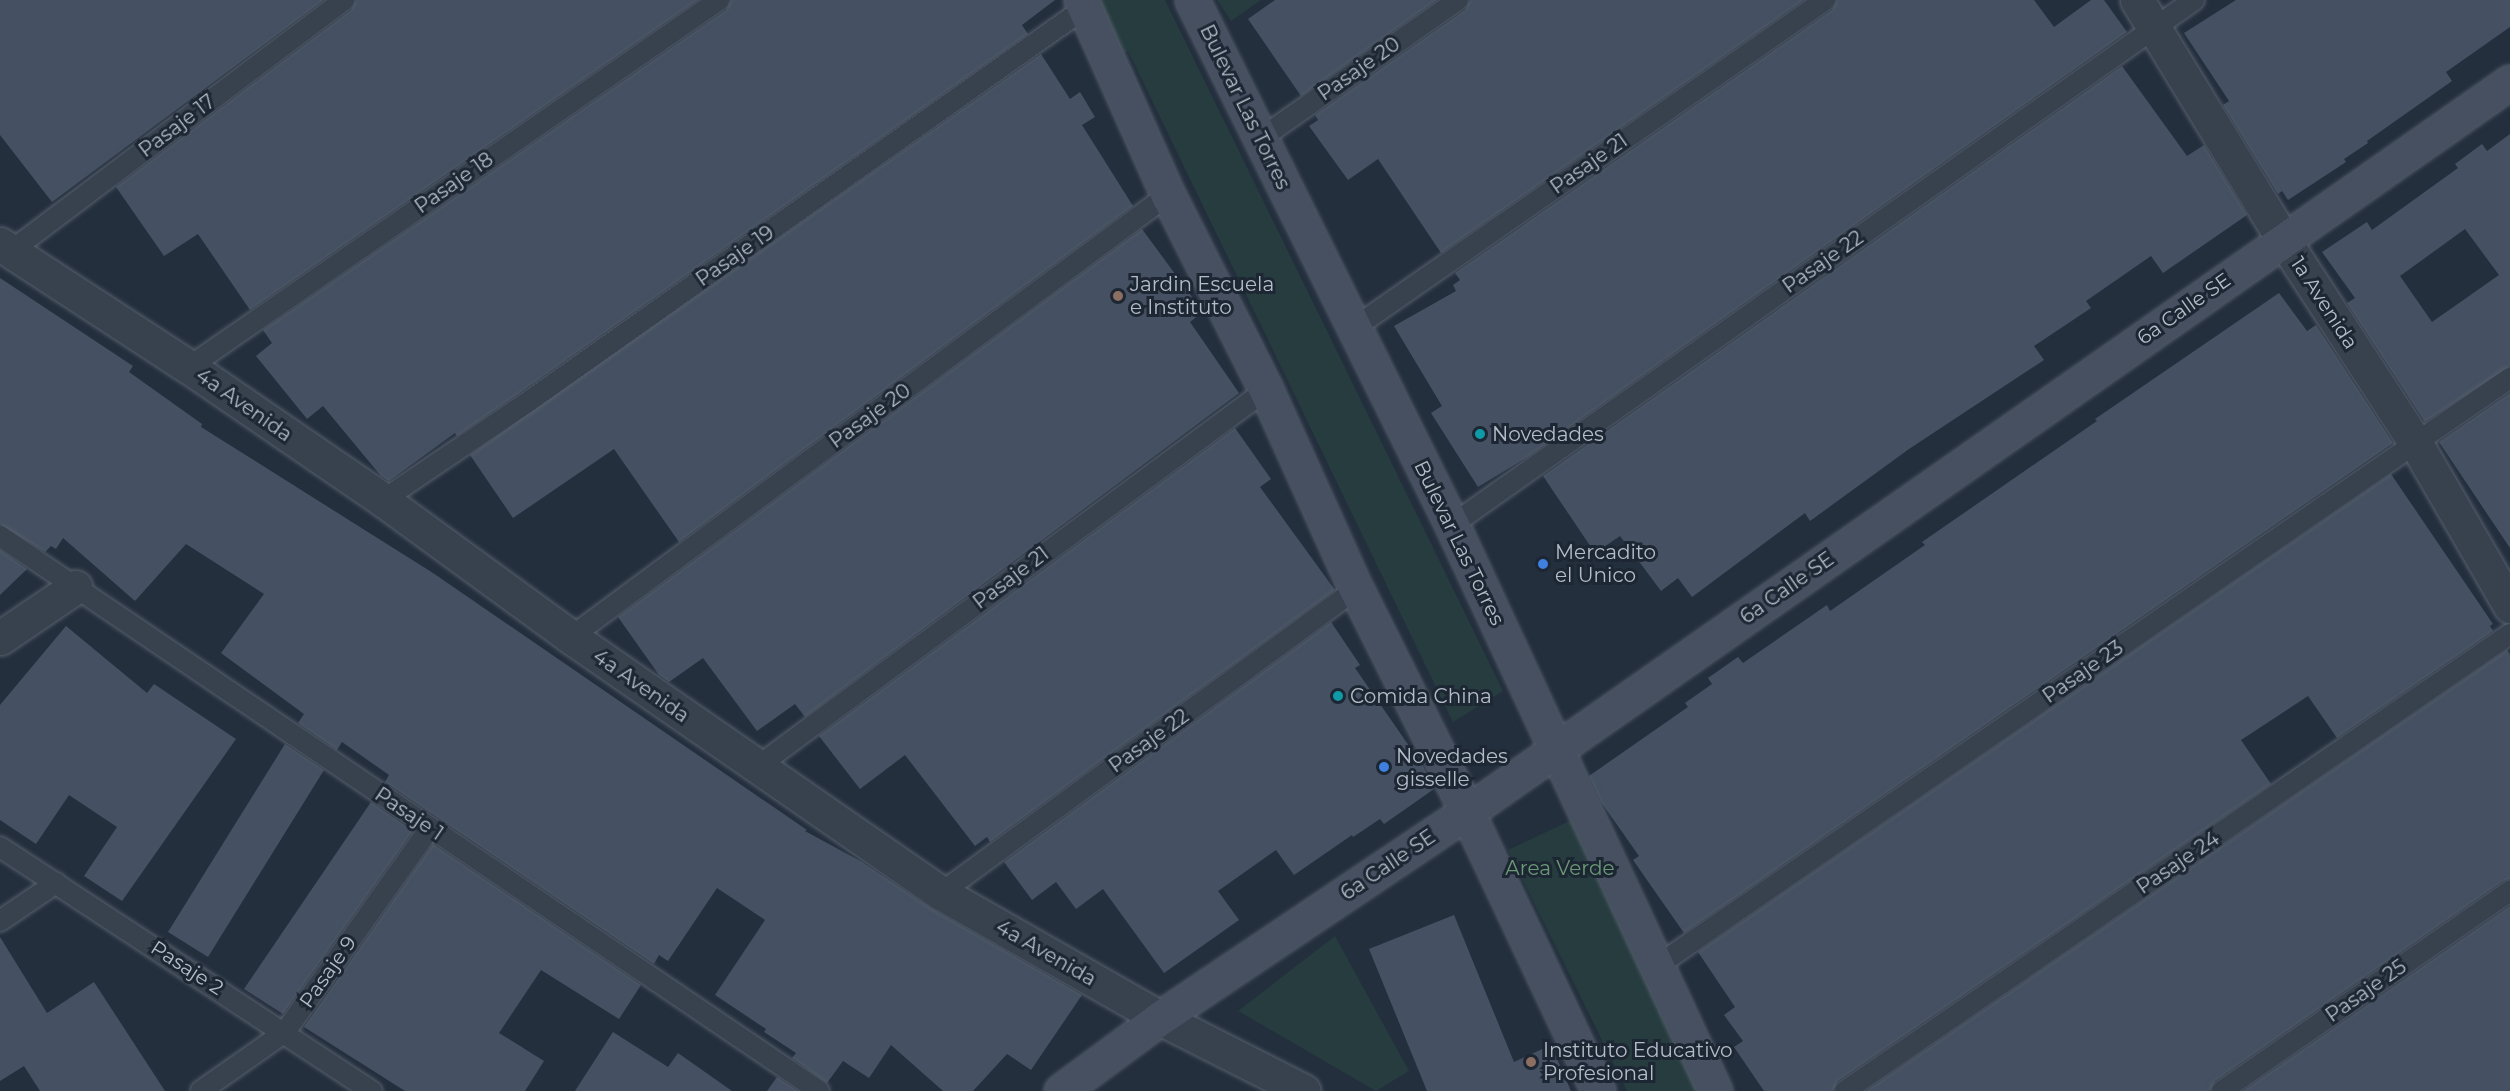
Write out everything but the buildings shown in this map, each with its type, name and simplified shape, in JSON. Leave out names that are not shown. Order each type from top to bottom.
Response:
[{"type":"street","name":"Bulevar Las Torres","points":[[1192,0],[1452,525],[1715,1091]]},
{"type":"street","name":"1a Avenida","points":[[2137,0],[2283,240],[2415,442],[2510,606]]},
{"type":"street","points":[[1083,4],[1168,195],[1266,390],[1356,589],[1467,812],[1599,1091]]},
{"type":"street","name":"6a Calle SE","points":[[1061,1091],[1160,1018],[1467,812],[2510,82]]},
{"type":"street","name":"4a Avenida","points":[[5,247],[189,367],[383,500],[571,637],[941,893],[1160,1018],[1304,1091]]},
{"type":"street","points":[[0,638],[75,587]]},
{"type":"lane","name":"Pasaje 17","points":[[5,247],[344,0]]},
{"type":"lane","name":"Pasaje 18","points":[[189,367],[719,0]]},
{"type":"lane","name":"Pasaje 20","points":[[1260,139],[1458,0]]},
{"type":"lane","name":"Pasaje 21","points":[[1354,328],[1825,0]]},
{"type":"lane","name":"Pasaje 22","points":[[1452,525],[2194,0]]},
{"type":"lane","name":"Pasaje 19","points":[[383,500],[525,404],[1083,4]]},
{"type":"lane","name":"Pasaje 20","points":[[571,637],[1168,195]]},
{"type":"lane","name":"Pasaje 23","points":[[1657,966],[2510,378]]},
{"type":"lane","name":"Pasaje 21","points":[[757,767],[1266,390]]},
{"type":"lane","name":"Pasaje 1","points":[[0,536],[819,1091]]},
{"type":"lane","name":"Pasaje 22","points":[[941,893],[1356,589]]},
{"type":"lane","name":"Pasaje 24","points":[[1845,1091],[2510,634]]},
{"type":"lane","name":"Pasaje 9","points":[[201,1091],[285,1032],[430,828]]},
{"type":"lane","name":"Pasaje 2","points":[[0,847],[372,1091]]},
{"type":"lane","points":[[0,921],[56,883]]},
{"type":"lane","name":"Pasaje 25","points":[[2222,1091],[2510,891]]},
{"type":"green space","points":[[1090,0],[1165,0],[1503,691],[1453,722],[1128,51],[1115,56]]},
{"type":"green space","points":[[1217,0],[1261,0],[1231,21]]},
{"type":"green space","name":"Area Verde","points":[[1580,816],[1701,1091],[1627,1091],[1508,850]]},
{"type":"green space","points":[[1335,936],[1409,1071],[1376,1091],[1238,1011]]},
{"type":"place","name":"Jardin Escuela e Instituto","points":[[1118,296]]},
{"type":"place","name":"Novedades","points":[[1480,434]]},
{"type":"place","name":"Mercadito el Unico","points":[[1543,564]]},
{"type":"place","name":"Comida China","points":[[1338,696]]},
{"type":"place","name":"Novedades gisselle","points":[[1384,767]]},
{"type":"place","name":"Instituto Educativo Profesional","points":[[1531,1062]]}]
